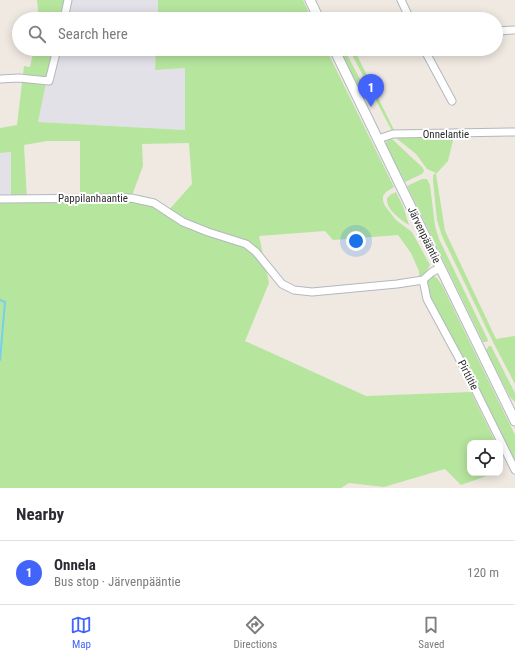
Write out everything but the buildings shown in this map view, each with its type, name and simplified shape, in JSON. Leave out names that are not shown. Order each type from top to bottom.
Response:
[{"type":"main road","points":[[310,0],[316,12]]},
{"type":"main road","name":"Järvenpääntie","points":[[337,56],[515,421]]},
{"type":"street","points":[[65,12],[68,0]]},
{"type":"street","points":[[401,0],[407,12]]},
{"type":"street","points":[[503,31],[515,30]]},
{"type":"street","points":[[0,79],[19,78],[50,81],[55,56]]},
{"type":"street","points":[[428,56],[452,101]]},
{"type":"street","name":"Onnelantie","points":[[378,139],[393,134],[515,132]]},
{"type":"street","name":"Pappilanhaantie","points":[[0,200],[131,198],[154,203],[188,224],[246,244],[256,252],[282,284],[294,290],[312,292],[397,284],[423,280],[440,268]]},
{"type":"street","name":"Pirttitie","points":[[423,280],[427,299],[467,373],[515,470]]},
{"type":"shaded area","points":[[66,0],[158,0],[158,12],[63,12]]},
{"type":"shaded area","points":[[52,56],[156,56],[155,70],[186,68],[185,130],[38,122]]},
{"type":"shaded area","points":[[11,152],[11,199],[0,199],[0,153]]},
{"type":"green space","points":[[37,0],[66,0],[63,12],[38,12]]},
{"type":"green space","points":[[158,0],[303,0],[309,12],[158,12]]},
{"type":"green space","points":[[32,56],[52,56],[38,122],[185,130],[185,68],[155,70],[156,56],[329,56],[394,187],[383,196],[385,206],[396,220],[412,232],[430,265],[425,274],[419,278],[419,271],[411,253],[398,235],[333,240],[325,231],[259,236],[269,283],[245,341],[366,396],[471,392],[495,440],[467,440],[467,476],[486,476],[461,485],[445,469],[384,487],[349,483],[341,488],[0,488],[0,199],[11,199],[11,152],[0,153],[0,128],[17,125],[24,66],[30,67]],"holes":[[[47,141],[80,141],[80,198],[27,199],[24,145]],[[189,143],[192,184],[167,212],[131,198],[143,166],[142,144]]]},
{"type":"green space","points":[[342,56],[348,56],[373,103],[372,105],[370,106],[357,86]]},
{"type":"green space","points":[[353,56],[357,56],[395,132],[392,131]]},
{"type":"green space","points":[[454,136],[448,161],[436,174],[445,231],[496,339],[515,336],[515,384],[442,236],[437,220],[433,181],[433,175],[436,173],[427,169],[416,154],[396,138]]},
{"type":"green space","points":[[391,138],[423,168],[424,171],[422,174],[405,182],[386,146],[386,142]]},
{"type":"green space","points":[[422,179],[427,179],[430,185],[435,226],[439,239],[488,340],[487,342],[483,342],[407,186]]},
{"type":"green space","points":[[396,192],[403,206],[409,225],[394,214],[387,202],[387,198]]},
{"type":"green space","points":[[434,276],[437,278],[442,285],[515,435],[515,466],[428,292],[426,282],[430,277]]},
{"type":"green space","points":[[489,346],[491,346],[515,393],[515,402],[510,397],[486,350]]},
{"type":"waterway","points":[[0,300],[5,302],[0,360]]},
{"type":"place","name":"Onnela","points":[[371,107]]}]
